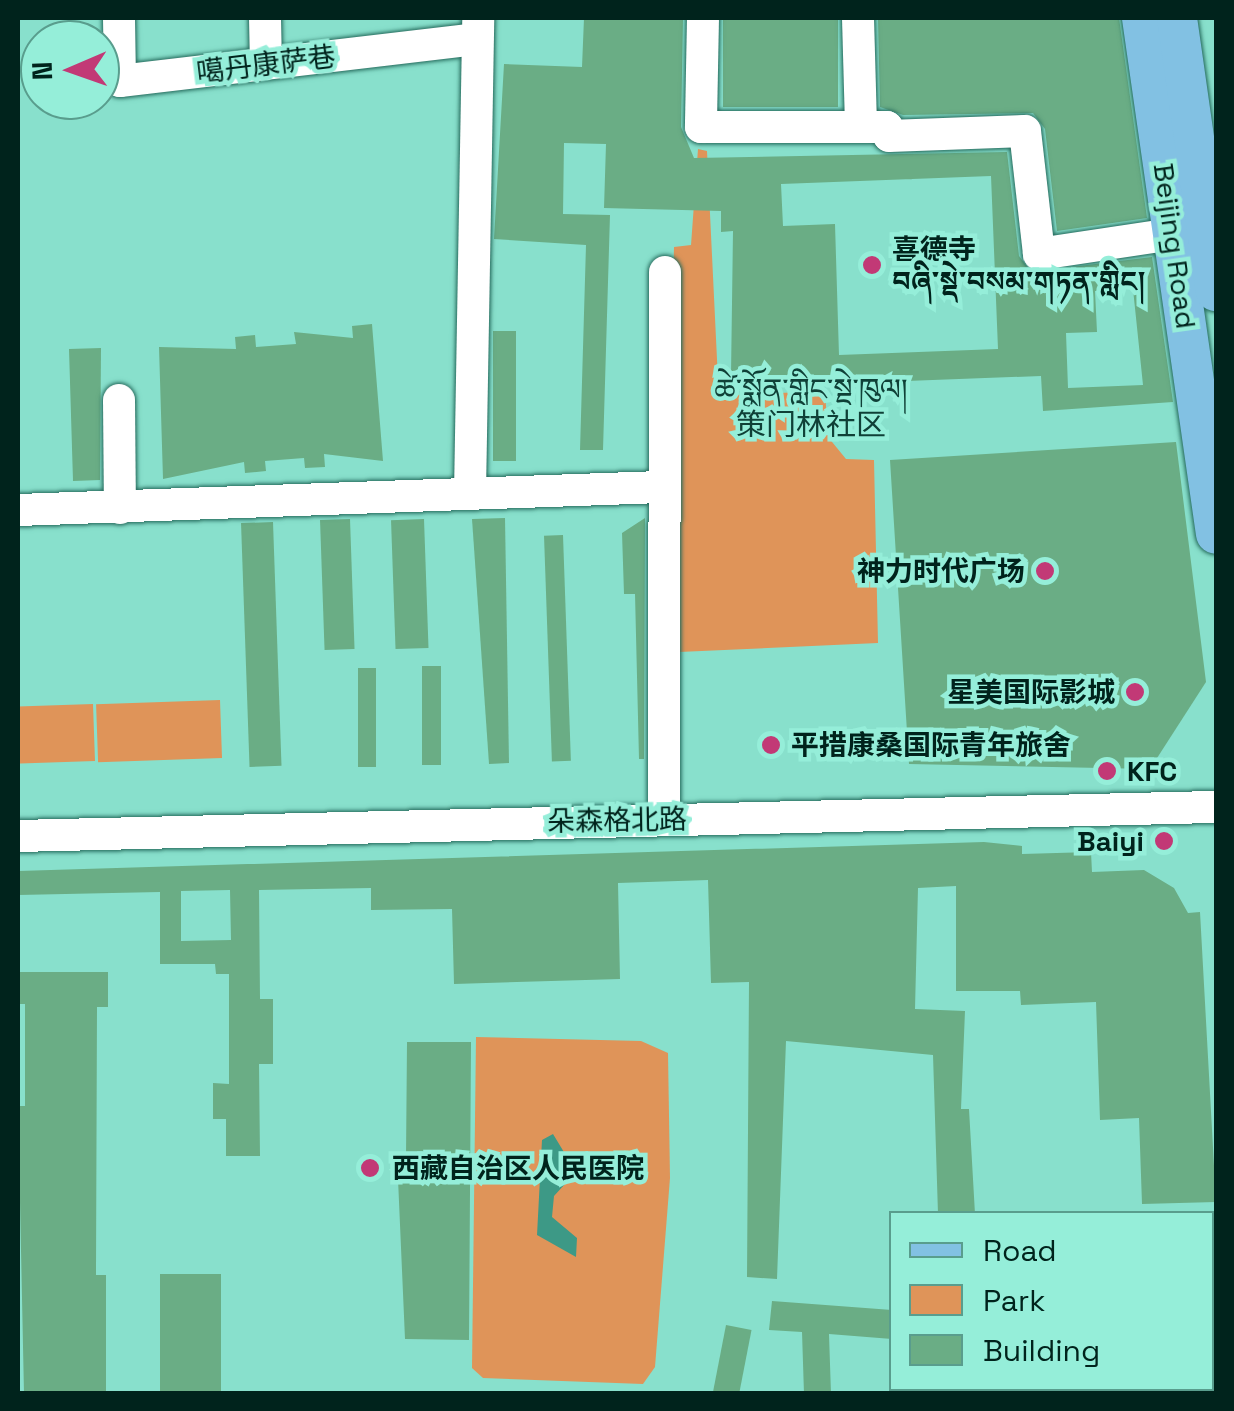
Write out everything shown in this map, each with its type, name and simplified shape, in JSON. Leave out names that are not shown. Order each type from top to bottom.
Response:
[{"type":"main road","name":"Beijing Road","points":[[1142,18],[1216,534]]},
{"type":"main road","name":"Beijing Road","points":[[1177,18],[1206,141],[1216,291]]},
{"type":"street","name":"噶丹康萨巷","points":[[119,18],[120,82],[266,64],[477,28]]},
{"type":"street","points":[[265,18],[266,64]]},
{"type":"street","points":[[704,18],[701,127],[887,126],[889,136],[1024,130],[1038,254],[1174,234]]},
{"type":"street","points":[[858,18],[861,126]]},
{"type":"street","points":[[470,493],[477,28]]},
{"type":"street","points":[[664,272],[660,487],[664,819]]},
{"type":"street","points":[[120,400],[120,508]]},
{"type":"street","points":[[18,510],[660,487]]},
{"type":"street","name":"朵森格北路","points":[[18,836],[1216,807]]},
{"type":"green space","points":[[698,149],[707,151],[718,380],[734,380],[735,395],[825,391],[828,437],[846,459],[874,460],[878,643],[679,652],[668,472],[674,247],[691,245]]},
{"type":"green space","points":[[220,700],[222,758],[98,762],[96,704]]},
{"type":"green space","points":[[93,704],[95,761],[20,764],[18,707]]},
{"type":"green space","points":[[476,1037],[641,1041],[668,1053],[670,1178],[655,1367],[643,1384],[483,1378],[472,1368]]},
{"type":"shaded area","points":[[553,1134],[576,1172],[554,1196],[552,1217],[577,1238],[576,1257],[537,1235],[542,1140]]},
{"type":"building","points":[[584,18],[683,18],[681,127],[694,158],[1007,152],[1019,256],[1031,272],[1152,257],[1173,402],[1043,411],[1041,376],[748,387],[748,375],[731,375],[733,231],[721,232],[721,211],[604,208],[606,144],[564,143],[563,214],[610,215],[603,450],[580,450],[586,245],[494,239],[504,64],[582,67]],"holes":[[[991,176],[998,349],[839,355],[835,224],[783,226],[781,184]],[[1133,289],[1143,385],[1068,388],[1066,333],[1097,332],[1095,291]]]},
{"type":"building","points":[[723,18],[838,18],[838,107],[723,107]]},
{"type":"building","points":[[878,18],[1119,18],[1147,218],[1057,231],[1045,129],[1033,113],[903,115],[880,107]]},
{"type":"building","points":[[372,324],[383,461],[324,454],[325,467],[305,468],[304,458],[265,461],[266,471],[245,473],[244,462],[163,479],[159,347],[236,349],[235,337],[255,335],[256,347],[296,344],[294,332],[353,338],[352,326]]},
{"type":"building","points":[[493,331],[516,331],[516,461],[493,461]]},
{"type":"building","points":[[101,348],[100,480],[73,481],[69,349]]},
{"type":"building","name":"神力时代广场","points":[[1176,442],[1206,682],[1150,769],[909,764],[890,460]]},
{"type":"building","points":[[505,518],[509,763],[489,764],[472,519]]},
{"type":"building","points":[[645,518],[644,759],[639,759],[635,594],[624,594],[622,533]]},
{"type":"building","points":[[350,519],[355,649],[325,650],[320,520]]},
{"type":"building","points":[[424,519],[429,648],[396,649],[391,520]]},
{"type":"building","points":[[273,522],[282,766],[250,767],[241,523]]},
{"type":"building","points":[[563,535],[571,761],[552,762],[544,536]]},
{"type":"building","points":[[422,666],[441,666],[441,765],[422,765]]},
{"type":"building","points":[[358,668],[376,668],[376,767],[358,767]]},
{"type":"building","points":[[984,842],[1022,846],[1022,854],[1091,852],[1092,872],[1144,870],[1174,888],[1188,913],[1200,912],[1216,1202],[1142,1204],[1139,1118],[1100,1120],[1096,1002],[1021,1005],[1020,991],[956,991],[956,886],[918,888],[915,1009],[965,1011],[961,1109],[969,1109],[975,1211],[938,1211],[933,1055],[786,1041],[777,1279],[747,1277],[749,982],[711,983],[708,880],[618,883],[620,979],[454,984],[452,909],[371,910],[371,888],[259,890],[260,999],[273,999],[273,1064],[259,1064],[260,1156],[226,1156],[226,1119],[213,1119],[213,1083],[229,1084],[229,974],[216,974],[215,964],[160,964],[160,892],[18,895],[18,871]],"holes":[[[230,890],[231,940],[181,941],[181,891]]]},
{"type":"building","points":[[18,972],[108,972],[108,1007],[97,1007],[96,1275],[106,1275],[106,1394],[24,1394],[18,1106],[25,1106],[25,1004],[18,1004]]},
{"type":"building","points":[[407,1042],[471,1042],[469,1340],[405,1339],[397,1156],[406,1156]]},
{"type":"building","points":[[160,1274],[221,1274],[221,1394],[160,1394]]},
{"type":"building","points":[[772,1301],[889,1310],[889,1339],[829,1334],[831,1394],[804,1394],[802,1332],[769,1330]]},
{"type":"building","points":[[726,1325],[752,1330],[739,1394],[713,1394]]},
{"type":"place","name":"喜德寺 བཞི་སྡེ་བསམ་གཏན་གླིང།","points":[[872,265]]},
{"type":"place","name":"神力时代广场","points":[[1045,571]]},
{"type":"place","name":"星美国际影城","points":[[1135,692]]},
{"type":"place","name":"平措康桑国际青年旅舍","points":[[771,745]]},
{"type":"place","name":"KFC","points":[[1107,771]]},
{"type":"place","name":"Baiyi","points":[[1164,841]]},
{"type":"place","name":"西藏自治区人民医院","points":[[370,1168]]},
{"type":"district","name":"ཚེ་སྨོན་གླིང་སྡེ་ཁུལ། 策门林社区","points":[[811,407]]}]
